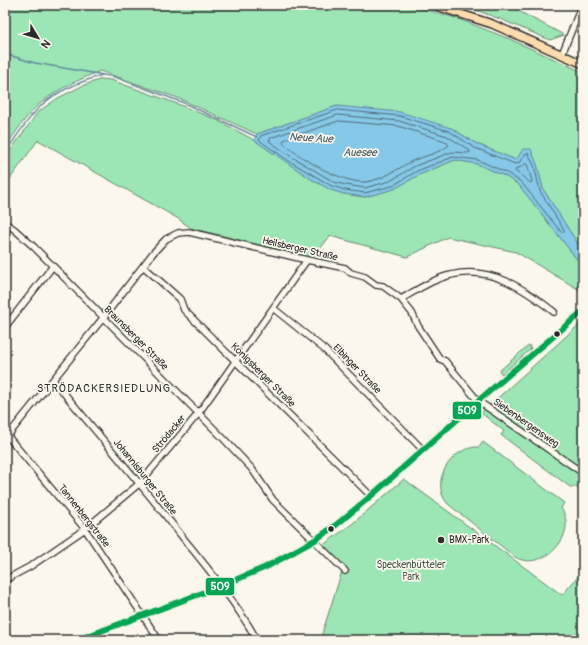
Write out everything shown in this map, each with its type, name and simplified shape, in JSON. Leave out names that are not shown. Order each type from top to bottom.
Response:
[{"type":"main road","points":[[433,5],[492,24],[583,64]]},
{"type":"street","points":[[562,54],[579,12],[580,5]]},
{"type":"street","name":"Braunsberger Straße","points":[[5,223],[34,247],[252,469],[273,500],[315,540],[344,571]]},
{"type":"street","name":"Heilsberger Straße","points":[[143,266],[166,238],[178,233],[189,232],[345,268],[351,273],[365,277],[376,285],[383,286],[401,299],[412,313],[418,326],[440,359],[445,361],[478,401]]},
{"type":"street","name":"Strödacker","points":[[5,580],[31,566],[85,529],[140,483],[198,414],[307,260]]},
{"type":"street","points":[[5,327],[53,266]]},
{"type":"street","points":[[6,436],[103,318],[143,266]]},
{"type":"street","name":"Königsberger Straße","points":[[143,266],[180,299],[184,310],[372,496]]},
{"type":"street","points":[[401,299],[440,278],[461,272],[474,272],[487,274],[508,282],[537,298],[554,312]]},
{"type":"street","name":"Elbinger Straße","points":[[273,308],[324,349],[423,450]]},
{"type":"street","points":[[76,640],[221,586],[266,567],[315,540],[372,496],[583,310]]},
{"type":"street","name":"Johannisburger Straße","points":[[53,380],[140,483],[243,614],[257,640]]},
{"type":"street","name":"Siebenbergensweg","points":[[478,401],[583,473]]},
{"type":"street","name":"Tannenbergstraße","points":[[6,436],[85,529],[159,640]]},
{"type":"street","points":[[5,634],[9,640]]},
{"type":"green space","points":[[5,5],[408,5],[456,18],[507,38],[583,72],[583,252],[543,189],[537,164],[516,160],[477,144],[451,128],[337,106],[257,134],[178,98],[100,71],[63,88],[42,102],[26,118],[5,148]]},
{"type":"green space","points":[[462,5],[507,5],[564,35],[550,40]]},
{"type":"green space","points":[[102,79],[111,80],[217,120],[254,140],[311,179],[331,190],[344,194],[365,197],[394,189],[419,175],[455,160],[477,164],[505,176],[519,185],[583,267],[583,292],[516,252],[448,237],[407,257],[330,236],[313,258],[191,228],[177,218],[38,140],[5,186],[5,158],[38,112],[58,98],[84,85]]},
{"type":"green space","points":[[583,321],[583,488],[570,487],[501,435],[504,431],[481,413]]},
{"type":"green space","points":[[529,345],[531,349],[502,374],[499,371]]},
{"type":"green space","points":[[483,442],[564,503],[561,508],[566,519],[566,529],[562,540],[555,549],[546,556],[536,560],[526,561],[515,557],[448,504],[442,495],[442,476],[452,459],[460,452],[469,448],[479,447]]},
{"type":"green space","name":"Speckenbütteler Park","points":[[404,479],[562,595],[583,571],[583,640],[320,640],[342,571],[319,548],[352,524]]},
{"type":"water","name":"Auesee","points":[[337,106],[400,112],[451,128],[477,144],[516,160],[523,149],[531,149],[537,164],[543,189],[583,252],[583,267],[519,185],[505,176],[477,164],[455,160],[419,175],[394,189],[365,197],[344,194],[331,190],[311,179],[254,140],[257,134]]},
{"type":"waterway","name":"Neue Aue","points":[[5,54],[35,63],[115,77],[184,103],[257,137]]},
{"type":"waterway","points":[[5,153],[28,121],[49,99],[71,86],[102,75]]},
{"type":"transit line","name":"509","points":[[77,640],[221,586],[266,567],[315,540],[371,496],[478,401],[583,311]]},
{"type":"place","name":"BMX-Park","points":[[441,540]]},
{"type":"district","name":"STRÖDACKERSIEDLUNG","points":[[104,388]]}]
